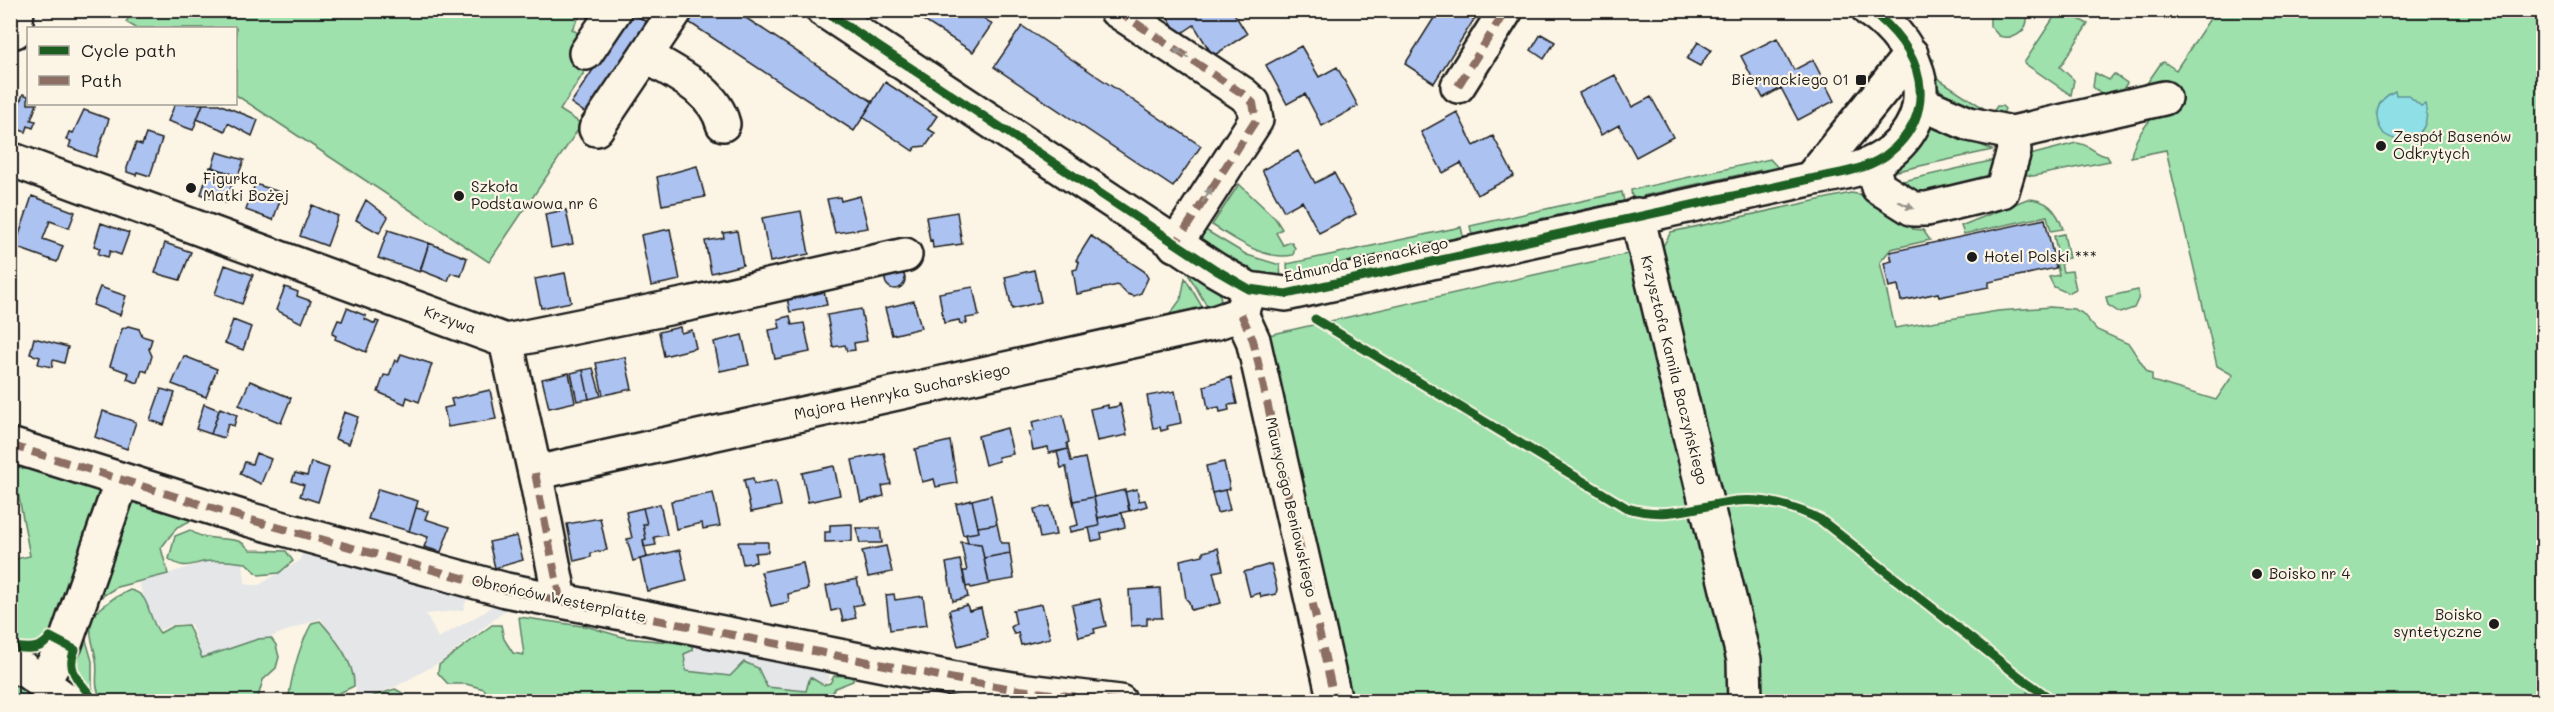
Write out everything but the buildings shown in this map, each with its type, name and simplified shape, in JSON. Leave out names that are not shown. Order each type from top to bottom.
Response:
[{"type":"street","points":[[586,53],[615,10]]},
{"type":"street","points":[[596,129],[676,10]]},
{"type":"street","points":[[1116,10],[1243,94],[1253,103],[1256,120],[1175,245]]},
{"type":"street","points":[[1458,86],[1506,10]]},
{"type":"street","points":[[1869,10],[1888,24],[1911,54],[1919,77],[1921,103],[1969,124],[2012,133],[2164,98]]},
{"type":"street","name":"Edmunda Biernackiego","points":[[839,15],[1175,245],[1245,301],[1286,294],[1810,179],[1872,163],[1884,156],[1906,135],[1916,120],[1921,103]]},
{"type":"street","points":[[1810,179],[1911,54]]},
{"type":"street","points":[[647,56],[709,97],[720,113],[723,124]]},
{"type":"street","points":[[1872,163],[1878,187],[1913,209],[1927,209],[2002,191],[2014,151],[2012,133]]},
{"type":"street","name":"Krzywa","points":[[10,159],[506,341]]},
{"type":"street","name":"Krzysztofa Kamila Baczyńskiego","points":[[1637,216],[1744,660],[1745,702]]},
{"type":"street","points":[[560,599],[506,341],[682,306],[905,255]]},
{"type":"street","name":"Majora Henryka Sucharskiego","points":[[535,473],[1214,323],[1245,301]]},
{"type":"street","name":"Maurycego Beniowskiego","points":[[1245,301],[1335,702]]},
{"type":"street","name":"Obrońców Westerplatte","points":[[10,445],[251,520],[506,590],[560,599],[969,692],[1019,690],[1120,702]]},
{"type":"street","points":[[43,681],[64,644],[122,480]]},
{"type":"street","points":[[10,666],[25,670],[69,702]]},
{"type":"shaded area","points":[[306,547],[470,591],[463,610],[426,614],[438,638],[485,612],[501,598],[516,602],[442,661],[397,686],[356,701],[356,687],[321,618],[203,662],[191,624],[174,624],[160,630],[150,620],[139,583],[208,561],[243,563],[245,582],[249,585],[259,585],[299,561]]},
{"type":"shaded area","points":[[683,639],[828,660],[829,681],[805,690],[766,691],[678,674]]},
{"type":"green space","name":"Szkoła Podstawowa nr 6","points":[[134,10],[583,11],[572,29],[584,37],[590,63],[560,110],[582,124],[489,262],[237,96],[237,27],[134,27],[126,22]]},
{"type":"green space","points":[[1990,10],[2026,11],[2024,28],[2012,37],[1999,36],[1990,26]]},
{"type":"green space","points":[[2058,11],[2064,11],[2088,24],[2060,67],[2074,80],[2071,95],[2024,63]]},
{"type":"green space","points":[[2215,11],[2543,11],[2543,701],[2042,702],[2027,692],[2021,702],[1327,701],[1246,340],[1663,246],[1671,232],[1851,193],[1868,197],[1885,205],[1913,229],[1923,230],[1930,240],[1891,249],[1880,262],[1895,328],[1998,311],[2050,307],[2074,309],[2082,313],[2097,330],[2129,344],[2148,373],[2152,374],[2152,381],[2216,400],[2233,375],[2217,366],[2166,150],[2131,157],[2137,138],[2157,112],[2141,92],[2161,63],[2164,62],[2176,70]]},
{"type":"green space","points":[[1923,51],[1934,60],[1931,69],[1934,76],[1988,111],[1993,112],[1997,106],[2002,106],[2005,109],[2003,113],[1991,113],[1979,110],[1949,97],[1934,81]]},
{"type":"green space","points":[[2095,73],[2109,80],[2114,74],[2127,83],[2120,95],[2104,97],[2093,87]]},
{"type":"green space","points":[[1942,128],[1992,150],[1893,172],[1928,130]]},
{"type":"green space","points":[[2076,143],[2107,156],[2110,161],[2033,176],[2023,174],[2028,158],[2034,154]]},
{"type":"green space","points":[[1770,159],[1783,173],[1767,176],[1761,170],[1643,196],[1640,204],[1632,199],[1631,190]]},
{"type":"green space","points":[[1999,159],[1992,174],[1982,179],[1912,195],[1890,184]]},
{"type":"green space","points":[[1239,184],[1275,218],[1282,229],[1276,233],[1283,245],[1291,242],[1295,248],[1293,255],[1271,255],[1261,252],[1212,225]]},
{"type":"green space","points":[[1622,192],[1624,201],[1551,217],[1549,224],[1544,218],[1472,235],[1470,226]]},
{"type":"green space","points":[[2027,199],[2046,203],[2058,216],[2063,229],[2051,231],[2047,216],[1964,234],[1961,226]]},
{"type":"green space","points":[[1197,225],[1247,255],[1280,265],[1281,279],[1250,273],[1192,235]]},
{"type":"green space","points":[[1461,227],[1462,244],[1456,238],[1374,256],[1371,264],[1366,258],[1308,271],[1307,276],[1288,279],[1287,264]]},
{"type":"green space","points":[[2064,234],[2069,258],[2060,260],[2063,272],[2072,271],[2076,289],[2068,293],[2054,287],[2049,277],[2059,275],[2056,261],[2059,260],[2054,236]]},
{"type":"green space","points":[[1178,257],[1219,289],[1221,300],[1211,313]]},
{"type":"green space","points":[[1185,278],[1204,310],[1167,318],[1181,299]]},
{"type":"green space","points":[[2138,290],[2139,297],[2134,308],[2120,313],[2108,305],[2106,297]]},
{"type":"green space","points":[[11,455],[206,514],[177,527],[161,548],[168,574],[117,587],[96,600],[81,623],[92,661],[92,687],[99,701],[11,701],[10,560],[30,556],[15,476],[11,474]]},
{"type":"green space","points":[[190,530],[201,536],[240,542],[250,550],[286,551],[293,561],[279,573],[259,575],[246,563],[215,561],[180,565],[169,559],[175,536]]},
{"type":"green space","points":[[130,590],[142,596],[160,633],[173,626],[188,625],[202,658],[258,639],[271,638],[276,645],[279,657],[276,668],[263,680],[258,697],[278,701],[102,701],[96,684],[97,665],[91,634],[92,615],[114,598]]},
{"type":"green space","points":[[519,617],[589,627],[626,638],[691,644],[693,650],[684,654],[686,671],[730,676],[744,662],[758,668],[767,687],[806,691],[810,677],[823,685],[830,683],[834,676],[852,675],[853,681],[835,688],[828,701],[491,702],[484,689],[466,684],[448,684],[438,673],[439,665],[492,625],[501,625],[504,639],[513,653],[524,655]]},
{"type":"green space","points":[[320,621],[348,660],[354,686],[323,701],[278,701],[289,695],[303,640],[312,623]]},
{"type":"green space","points":[[395,689],[417,701],[358,701]]},
{"type":"water","points":[[2395,91],[2396,95],[2408,95],[2421,106],[2425,104],[2427,114],[2422,130],[2410,139],[2402,140],[2384,134],[2378,122],[2377,110],[2380,104],[2383,99]]},
{"type":"marked path","points":[[1116,10],[1243,94],[1253,103],[1256,120],[1175,245]]},
{"type":"marked path","points":[[1458,86],[1506,10]]},
{"type":"marked path","points":[[1241,314],[1253,340],[1335,702]]},
{"type":"marked path","points":[[10,445],[251,520],[506,590],[970,682],[1120,702]]},
{"type":"marked path","points":[[535,473],[560,599]]},
{"type":"cycle path","points":[[823,10],[1216,270],[1249,289],[1286,294],[1858,169],[1876,161],[1885,156],[1903,139],[1915,120],[1920,100],[1919,80],[1913,61],[1902,42],[1869,10]]},
{"type":"cycle path","points":[[1315,319],[1627,508],[1656,513],[1747,500],[1791,507],[1821,520],[2021,678],[2055,702]]},
{"type":"cycle path","points":[[10,647],[37,647],[50,637],[75,650],[72,658],[73,671],[95,702]]},
{"type":"place","name":"Biernackiego 01","points":[[1861,80]]},
{"type":"place","name":"Zespół Basenów Odkrytych","points":[[2381,146]]},
{"type":"place","name":"Figurka Matki Bożej","points":[[191,188]]},
{"type":"place","name":"Szkoła Podstawowa nr 6","points":[[459,196]]},
{"type":"place","name":"Hotel Polski ***","points":[[1972,257]]},
{"type":"place","name":"Boisko nr 4","points":[[2257,574]]},
{"type":"place","name":"Boisko syntetyczne","points":[[2494,624]]}]
